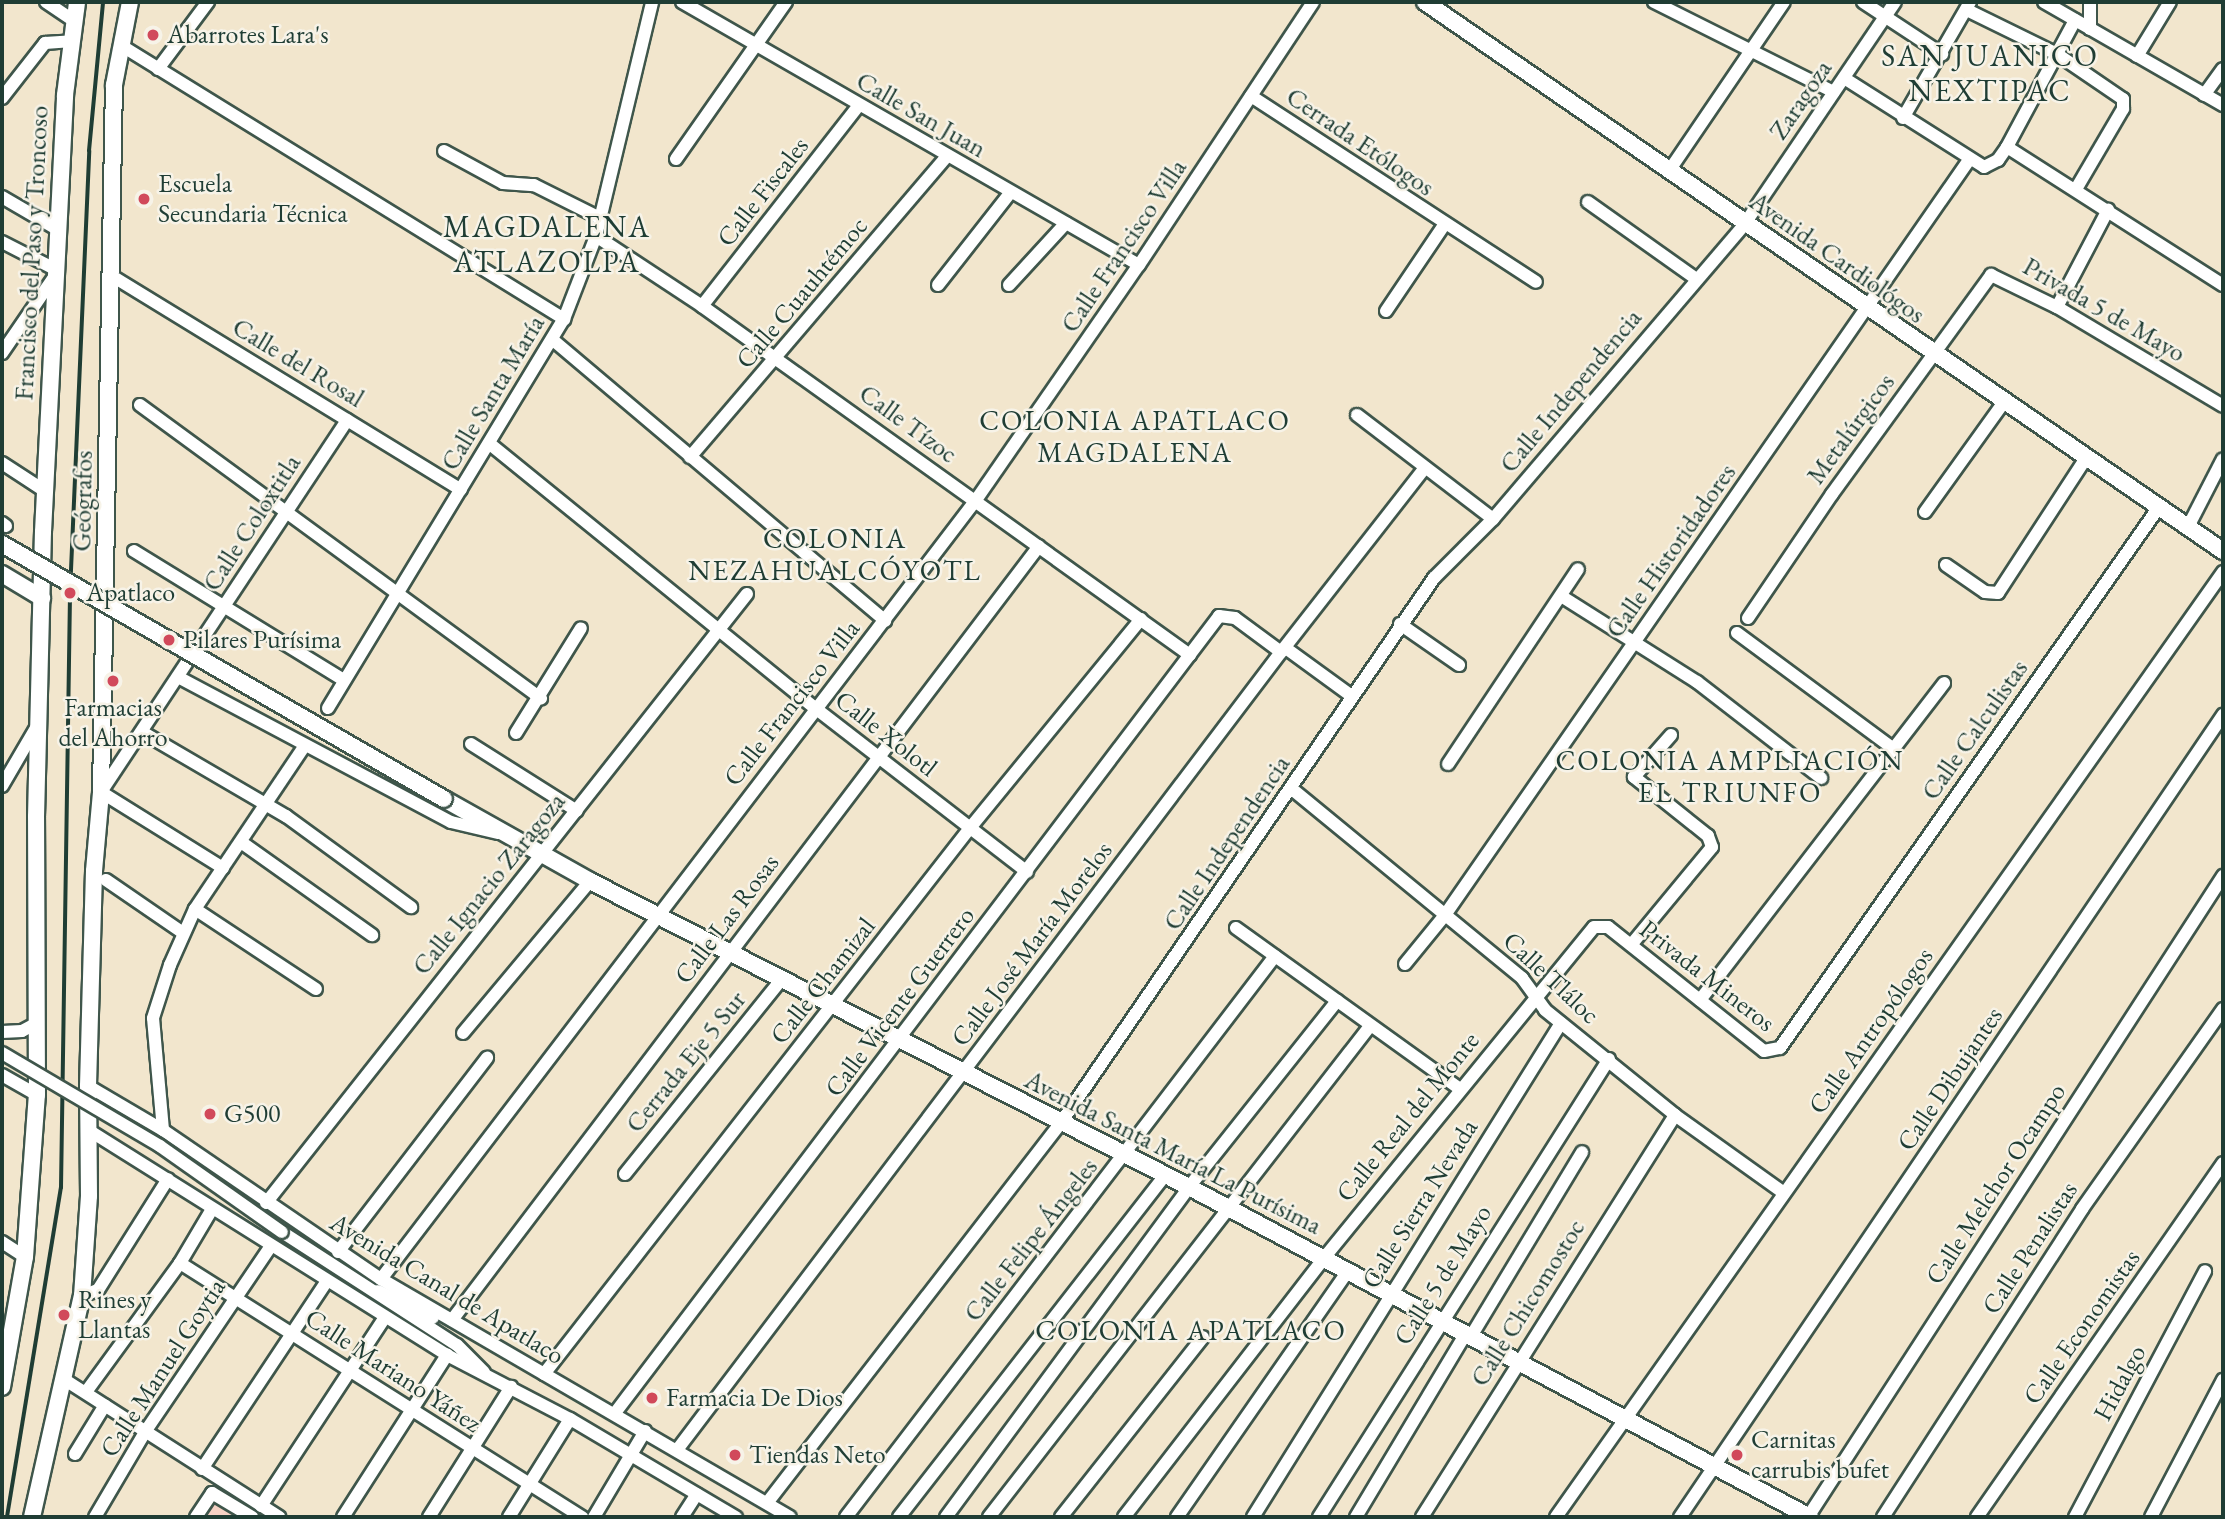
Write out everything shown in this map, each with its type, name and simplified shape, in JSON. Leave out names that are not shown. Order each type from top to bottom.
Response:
[{"type":"main road","name":"Francisco del Paso y Troncoso","points":[[2,1387],[25,1257],[37,1095],[37,726],[45,491],[57,229],[77,2]]},
{"type":"main road","name":"Geógrafos","points":[[88,1086],[94,871],[101,792],[114,85],[130,2]]},
{"type":"main road","name":"Avenida Cardiológos","points":[[1424,2],[1744,225],[2223,551]]},
{"type":"main road","name":"Avenida Santa María La Purísima","points":[[2,544],[590,881],[1060,1124],[1189,1187],[1623,1421],[1808,1517]]},
{"type":"main road","points":[[3,577],[42,598]]},
{"type":"main road","points":[[32,1517],[82,1296],[90,1131],[88,1086]]},
{"type":"street","points":[[46,2],[74,21]]},
{"type":"street","points":[[158,69],[208,2]]},
{"type":"street","name":"Calle Santa María","points":[[330,704],[564,319],[596,236],[652,2]]},
{"type":"street","name":"Calle San Juan","points":[[682,2],[1139,265]]},
{"type":"street","points":[[676,159],[786,2]]},
{"type":"street","name":"Calle Francisco Villa","points":[[377,1285],[976,500],[1139,265],[1313,2]]},
{"type":"street","points":[[1654,2],[1833,92]]},
{"type":"street","points":[[1669,171],[1784,2]]},
{"type":"street","points":[[1863,2],[1942,54]]},
{"type":"street","name":"Zaragoza","points":[[1744,225],[1895,2]]},
{"type":"street","points":[[2043,2],[2223,106]]},
{"type":"street","points":[[2090,2],[2090,29]]},
{"type":"street","points":[[2137,56],[2170,2]]},
{"type":"street","points":[[1903,118],[1969,6],[2057,54],[2123,99],[2123,109],[2076,189]]},
{"type":"street","points":[[1844,78],[1969,160],[1984,167],[1998,160],[2007,147],[2075,20]]},
{"type":"street","points":[[2,98],[44,43],[72,41]]},
{"type":"street","points":[[122,46],[564,319]]},
{"type":"street","points":[[2204,95],[2223,69]]},
{"type":"street","name":"Cerrada Etólogos","points":[[1251,96],[1444,225],[1536,282]]},
{"type":"street","name":"Calle Fiscales","points":[[702,306],[859,105]]},
{"type":"street","points":[[2007,147],[2108,209],[2223,285]]},
{"type":"street","points":[[444,151],[503,183],[534,185],[600,218]]},
{"type":"street","name":"Calle Cuauhtémoc","points":[[690,457],[777,359],[947,156]]},
{"type":"street","name":"Calle Historidadores","points":[[1405,964],[1445,915],[1969,160]]},
{"type":"street","points":[[938,285],[1011,192]]},
{"type":"street","points":[[2,197],[57,229]]},
{"type":"street","points":[[1588,202],[1695,278]]},
{"type":"street","points":[[2057,307],[2108,209]]},
{"type":"street","points":[[1009,285],[1066,223]]},
{"type":"street","name":"Cerrada Etólogos","points":[[1386,311],[1444,225]]},
{"type":"street","name":"Calle Independencia","points":[[767,1503],[1060,1124],[1292,789],[1350,695],[1434,578],[1493,519],[1695,278],[1744,225]]},
{"type":"street","name":"Calle Tízoc","points":[[596,236],[702,306],[1190,655]]},
{"type":"street","points":[[2,242],[55,273],[2,353]]},
{"type":"street","name":"Calle del Rosal","points":[[111,276],[461,490]]},
{"type":"street","name":"Privada 5 de Mayo","points":[[1998,276],[2057,307],[2223,406]]},
{"type":"street","name":"Metalúrgicos","points":[[1748,618],[1986,279],[1998,276]]},
{"type":"street","points":[[553,340],[885,621]]},
{"type":"street","points":[[1925,512],[2004,401]]},
{"type":"street","points":[[140,405],[284,514],[541,698]]},
{"type":"street","points":[[1357,415],[1493,519]]},
{"type":"street","name":"Calle Coloxtitla","points":[[101,792],[347,419]]},
{"type":"street","name":"Calle Xolotl","points":[[490,444],[815,708],[1027,872]]},
{"type":"street","points":[[1947,565],[1986,592],[1998,593],[2086,458]]},
{"type":"street","points":[[2188,527],[2223,459]]},
{"type":"street","points":[[2,463],[45,491]]},
{"type":"street","name":"Calle José María Morelos","points":[[677,1450],[1425,468]]},
{"type":"street","name":"Calle Calculistas","points":[[1780,1048],[2159,507]]},
{"type":"street","name":"Calle Las Rosas","points":[[452,1320],[1039,546]]},
{"type":"street","points":[[134,551],[226,604],[344,680]]},
{"type":"street","points":[[1448,764],[1578,569]]},
{"type":"street","name":"Calle Antropólogos","points":[[1556,1517],[2223,572]]},
{"type":"street","name":"Calle Ignacio Zaragoza","points":[[265,1203],[747,594]]},
{"type":"street","points":[[1561,596],[1634,645],[1697,682],[1821,778]]},
{"type":"street","name":"Calle Vicente Guerrero","points":[[615,1413],[1219,616],[1235,618],[1284,650]]},
{"type":"street","name":"Calle Chamizal","points":[[544,1374],[970,828],[1140,619]]},
{"type":"street","points":[[1400,624],[1460,666]]},
{"type":"street","points":[[516,733],[541,698],[580,628]]},
{"type":"street","points":[[1737,633],[1894,749]]},
{"type":"street","points":[[1284,650],[1350,695]]},
{"type":"street","name":"Avenida Santa María La Purísima","points":[[178,677],[451,822],[513,836]]},
{"type":"street","points":[[1700,1000],[1944,683]]},
{"type":"street","name":"Calle Dibujantes","points":[[1680,1517],[2223,715]]},
{"type":"street","points":[[2,786],[37,726]]},
{"type":"street","points":[[142,732],[266,804],[411,907]]},
{"type":"street","points":[[1631,945],[1713,843],[1634,777],[1671,736]]},
{"type":"street","points":[[471,744],[577,811]]},
{"type":"street","points":[[127,1151],[128,1131],[158,1127],[153,1018],[183,933],[195,909],[305,745]]},
{"type":"street","name":"Calle Tláloc","points":[[1292,789],[1522,978],[1561,1023],[1609,1059],[1675,1115],[1784,1193]]},
{"type":"street","points":[[101,792],[223,868]]},
{"type":"street","points":[[241,842],[372,935]]},
{"type":"street","name":"Calle Melchor Ocampo","points":[[1808,1517],[2223,876]]},
{"type":"street","points":[[106,880],[183,933]]},
{"type":"street","points":[[463,1033],[590,881]]},
{"type":"street","points":[[195,909],[316,989]]},
{"type":"street","name":"Calle Real del Monte","points":[[1124,1517],[1324,1258],[1535,996],[1594,927],[1608,927]]},
{"type":"street","name":"Privada Mineros","points":[[1608,927],[1764,1051],[1780,1048]]},
{"type":"street","points":[[1236,929],[1460,1088]]},
{"type":"street","name":"Calle Felipe Ángeles","points":[[846,1517],[1275,956]]},
{"type":"street","name":"Cerrada Eje 5 Sur","points":[[625,1174],[782,979]]},
{"type":"street","points":[[946,1517],[1189,1187],[1337,1001]]},
{"type":"street","name":"Calle Penalistas","points":[[1883,1517],[2082,1209],[2223,1009]]},
{"type":"street","points":[[2,1032],[22,1031],[37,1023]]},
{"type":"street","name":"Calle Sierra Nevada","points":[[1253,1517],[1561,1023]]},
{"type":"street","points":[[989,1517],[1226,1207],[1370,1026]]},
{"type":"street","points":[[2,1053],[160,1146],[282,1231],[463,1335],[491,1343]]},
{"type":"street","points":[[338,1252],[487,1058]]},
{"type":"street","name":"Calle 5 de Mayo","points":[[1319,1517],[1439,1321],[1609,1059]]},
{"type":"street","points":[[2,1074],[37,1095]]},
{"type":"street","name":"Avenida Canal de Apatlaco","points":[[88,1086],[158,1127],[338,1252],[377,1285],[452,1320],[790,1517]]},
{"type":"street","name":"Calle Chicomostoc","points":[[1422,1517],[1675,1115]]},
{"type":"street","name":"Avenida Canal de Apatlaco","points":[[90,1131],[127,1151],[271,1247],[447,1355],[570,1419],[736,1517]]},
{"type":"street","points":[[1356,1517],[1582,1152]]},
{"type":"street","name":"Calle Economistas","points":[[1978,1517],[2223,1163]]},
{"type":"street","points":[[899,1517],[1164,1176]]},
{"type":"street","points":[[82,1296],[98,1290],[168,1179]]},
{"type":"street","points":[[86,1392],[180,1262],[212,1209]]},
{"type":"street","points":[[2,1242],[25,1257]]},
{"type":"street","name":"Calle Manuel Goytia","points":[[96,1517],[145,1432],[271,1247]]},
{"type":"street","name":"Calle Mariano Yáñez","points":[[180,1262],[582,1517]]},
{"type":"street","points":[[1177,1517],[1348,1271]]},
{"type":"street","name":"Hidalgo","points":[[2075,1517],[2205,1271]]},
{"type":"street","points":[[202,1469],[327,1281]]},
{"type":"street","points":[[377,1285],[383,1300],[457,1345],[485,1373]]},
{"type":"street","points":[[261,1506],[385,1317]]},
{"type":"street","points":[[1061,1517],[1203,1337]]},
{"type":"street","points":[[343,1517],[447,1355]]},
{"type":"street","points":[[62,1378],[279,1517]]},
{"type":"street","points":[[2151,1517],[2223,1380]]},
{"type":"street","points":[[429,1517],[511,1387]]},
{"type":"street","points":[[75,1454],[106,1405]]},
{"type":"street","points":[[509,1517],[570,1419]]},
{"type":"street","points":[[594,1517],[645,1431]]},
{"type":"street","points":[[196,1517],[212,1493],[252,1517]]},
{"type":"street","points":[[681,1517],[696,1494]]},
{"type":"shaded area","points":[[214,1503],[236,1517],[206,1517]]},
{"type":"railway","points":[[7,1517],[61,1188],[70,593],[89,151],[103,2]]},
{"type":"place","name":"Abarrotes Lara's","points":[[153,35]]},
{"type":"place","name":"Escuela Secundaria Técnica","points":[[144,199]]},
{"type":"place","name":"Apatlaco","points":[[70,593]]},
{"type":"place","name":"Pilares Purísima","points":[[169,640]]},
{"type":"place","name":"Farmacias del Ahorro","points":[[113,681]]},
{"type":"place","name":"G500","points":[[210,1114]]},
{"type":"place","name":"Rines y Llantas","points":[[64,1315]]},
{"type":"place","name":"Farmacia De Dios","points":[[652,1398]]},
{"type":"place","name":"Tiendas Neto","points":[[735,1455]]},
{"type":"place","name":"Carnitas carrubis bufet","points":[[1737,1455]]},
{"type":"district","name":"SAN JUANICO NEXTIPAC","points":[[1990,73]]},
{"type":"district","name":"MAGDALENA ATLAZOLPA","points":[[547,244]]},
{"type":"district","name":"COLONIA APATLACO MAGDALENA","points":[[1135,436]]},
{"type":"district","name":"COLONIA NEZAHUALCÓYOTL","points":[[835,554]]},
{"type":"district","name":"COLONIA AMPLIACIÓN EL TRIUNFO","points":[[1730,776]]},
{"type":"district","name":"COLONIA APATLACO","points":[[1191,1330]]}]
